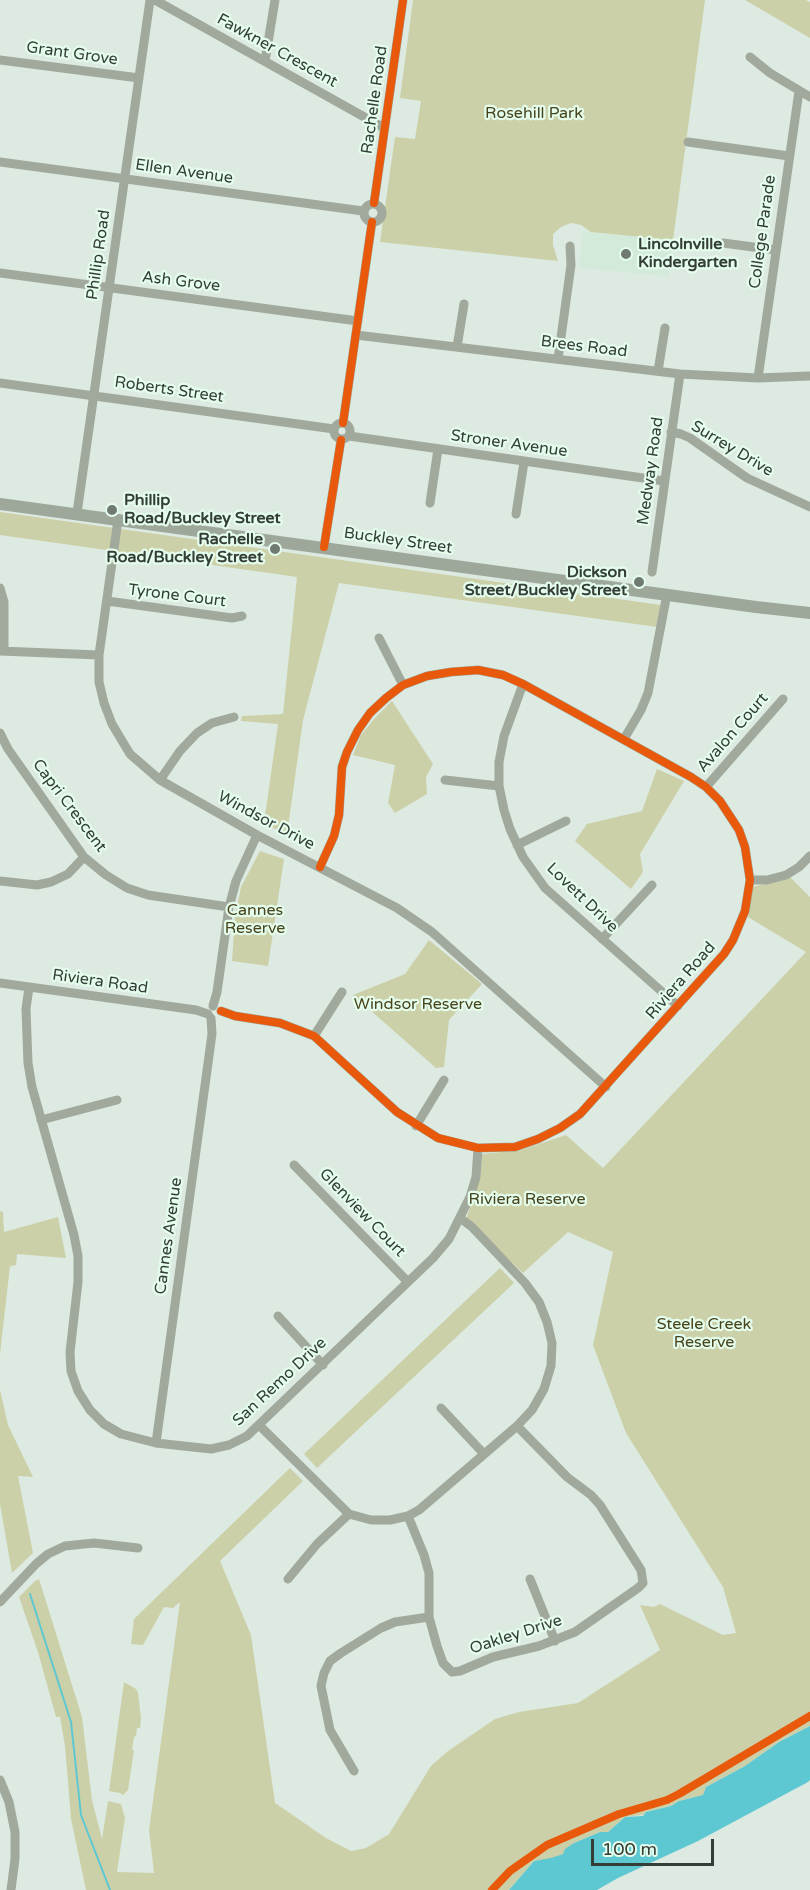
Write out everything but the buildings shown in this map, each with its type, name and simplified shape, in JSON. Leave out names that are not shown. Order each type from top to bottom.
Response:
[{"type":"main road","name":"Buckley Street","points":[[0,504],[810,613]]},
{"type":"main road","name":"Buckley Street","points":[[756,607],[810,621]]},
{"type":"street","name":"Phillip Road","points":[[77,513],[150,0]]},
{"type":"street","name":"Fawkner Crescent","points":[[155,0],[384,128]]},
{"type":"street","points":[[265,62],[275,0]]},
{"type":"street","name":"Rachelle Road","points":[[374,204],[403,0]]},
{"type":"street","points":[[750,57],[770,73],[810,97]]},
{"type":"street","name":"Grant Grove","points":[[0,60],[139,78]]},
{"type":"street","name":"College Parade","points":[[758,378],[799,91]]},
{"type":"street","points":[[688,142],[789,156]]},
{"type":"street","name":"Ellen Avenue","points":[[0,162],[363,211]]},
{"type":"street","points":[[374,204],[380,207],[382,212],[380,218],[372,222],[364,217],[363,211],[366,206],[374,204]]},
{"type":"street","points":[[343,423],[372,222]]},
{"type":"street","points":[[723,243],[776,250]]},
{"type":"street","points":[[558,359],[570,265],[570,246]]},
{"type":"street","name":"Ash Grove","points":[[0,273],[358,321]]},
{"type":"street","points":[[457,347],[464,304]]},
{"type":"street","points":[[658,371],[665,328]]},
{"type":"street","name":"Brees Road","points":[[356,335],[680,374],[758,378],[810,376]]},
{"type":"street","name":"Medway Road","points":[[652,572],[680,374]]},
{"type":"street","name":"Roberts Street","points":[[0,382],[333,429]]},
{"type":"street","points":[[324,548],[345,438],[349,428],[343,423],[337,424],[333,429],[334,436],[345,438]]},
{"type":"street","name":"Surrey Drive","points":[[671,432],[690,438],[747,478],[810,507]]},
{"type":"street","name":"Stroner Avenue","points":[[345,438],[664,481]]},
{"type":"street","points":[[430,503],[438,449]]},
{"type":"street","points":[[516,514],[524,462]]},
{"type":"street","name":"Windsor Drive","points":[[118,520],[99,655],[99,682],[112,724],[130,754],[160,780],[257,835],[397,908],[432,932],[606,1086]]},
{"type":"street","points":[[0,588],[4,602],[2,651],[99,655]]},
{"type":"street","points":[[624,740],[648,693],[667,594]]},
{"type":"street","name":"Tyrone Court","points":[[107,601],[232,618],[242,616]]},
{"type":"street","points":[[379,638],[403,686]]},
{"type":"street","name":"Riviera Road","points":[[0,983],[280,1023],[314,1036],[398,1112],[416,1126],[438,1138],[478,1148],[515,1147],[560,1128],[580,1114],[724,954],[746,911],[750,880],[745,847],[738,831],[720,801],[706,787],[523,684],[503,675],[478,670],[427,676],[403,686],[370,713],[358,730],[342,767],[339,815],[334,836],[320,867]]},
{"type":"street","name":"Lovett Drive","points":[[523,684],[504,736],[500,762],[500,786],[507,819],[517,845],[545,888],[678,1006]]},
{"type":"street","name":"Avalon Court","points":[[706,787],[783,699]]},
{"type":"street","points":[[160,780],[180,751],[197,733],[212,723],[234,717]]},
{"type":"street","name":"Capri Crescent","points":[[0,734],[4,752],[84,857],[106,875],[127,888],[160,897],[229,907]]},
{"type":"street","points":[[445,780],[500,786]]},
{"type":"street","points":[[517,845],[566,821]]},
{"type":"street","name":"Cannes Avenue","points":[[156,1443],[229,907],[236,881],[257,835]]},
{"type":"street","points":[[750,880],[767,880],[786,875],[810,856]]},
{"type":"street","points":[[0,881],[37,885],[51,882],[68,874],[84,857]]},
{"type":"street","points":[[602,939],[652,885]]},
{"type":"street","name":"San Remo Drive","points":[[26,987],[23,999],[26,1010],[28,1063],[32,1087],[78,1256],[78,1282],[70,1352],[72,1371],[78,1391],[90,1410],[104,1424],[122,1434],[156,1443],[211,1449],[229,1445],[247,1436],[433,1258],[449,1239],[470,1197],[476,1177],[478,1148]]},
{"type":"street","points":[[314,1036],[342,992]]},
{"type":"street","points":[[416,1126],[444,1080]]},
{"type":"street","points":[[41,1120],[117,1100]]},
{"type":"street","name":"Glenview Court","points":[[294,1166],[407,1281]]},
{"type":"street","points":[[259,1425],[349,1514],[371,1520],[390,1520],[408,1516],[430,1503],[517,1426],[532,1410],[544,1389],[551,1366],[552,1342],[547,1322],[539,1302],[525,1283],[478,1236],[472,1227],[458,1221]]},
{"type":"street","points":[[278,1316],[323,1365]]},
{"type":"street","points":[[441,1408],[484,1454]]},
{"type":"street","name":"Oakley Drive","points":[[408,1516],[429,1573],[429,1617],[443,1663],[452,1672],[493,1657],[555,1641],[575,1632],[643,1583],[643,1577],[600,1505],[591,1495],[567,1477],[517,1426]]},
{"type":"street","points":[[288,1580],[317,1544],[349,1514]]},
{"type":"street","points":[[0,1602],[36,1564],[48,1554],[65,1546],[94,1543],[138,1548]]},
{"type":"street","points":[[530,1579],[555,1641]]},
{"type":"street","points":[[354,1771],[330,1730],[321,1686],[324,1672],[330,1661],[381,1628],[395,1622],[429,1617]]},
{"type":"street","points":[[0,1780],[11,1808],[15,1832],[15,1859],[11,1890]]},
{"type":"shaded area","name":"Lincolnville Kindergarten","points":[[583,231],[673,240],[669,276],[579,268]]},
{"type":"green space","name":"Rosehill Park","points":[[413,0],[705,0],[673,240],[591,232],[581,225],[571,223],[561,227],[553,234],[553,245],[558,261],[380,242],[395,137],[415,139],[421,101],[400,98]]},
{"type":"green space","points":[[745,0],[806,0],[810,2],[810,38]]},
{"type":"green space","points":[[0,512],[661,605],[657,627],[339,583],[303,720],[287,835],[264,823],[278,724],[241,721],[242,716],[283,714],[297,577],[0,535]]},
{"type":"green space","points":[[392,701],[433,764],[426,777],[427,794],[395,813],[388,803],[395,765],[353,755],[361,735]]},
{"type":"green space","points":[[657,769],[684,781],[640,854],[643,872],[631,889],[575,841],[587,824],[642,811]]},
{"type":"green space","name":"Cannes Reserve","points":[[260,851],[284,859],[268,966],[232,961],[235,916],[241,887]]},
{"type":"green space","points":[[790,877],[810,897],[810,1726],[779,1742],[745,1766],[706,1787],[703,1795],[646,1812],[643,1815],[625,1817],[608,1832],[600,1832],[574,1843],[563,1854],[551,1859],[534,1861],[509,1890],[86,1890],[71,1819],[65,1746],[60,1717],[56,1717],[38,1652],[19,1597],[39,1579],[82,1717],[92,1800],[102,1839],[108,1801],[121,1804],[125,1818],[117,1872],[154,1873],[149,1830],[180,1602],[173,1608],[164,1607],[143,1645],[131,1644],[134,1619],[290,1468],[303,1481],[220,1561],[251,1635],[275,1803],[326,1838],[351,1851],[366,1848],[389,1834],[431,1766],[448,1751],[495,1719],[519,1712],[578,1703],[660,1650],[640,1605],[654,1607],[660,1604],[723,1635],[736,1633],[723,1587],[626,1433],[593,1345],[613,1252],[568,1232],[523,1273],[466,1219],[480,1179],[482,1154],[521,1150],[566,1135],[603,1168],[806,952],[748,917],[753,887]]},
{"type":"green space","name":"Windsor Reserve","points":[[429,940],[482,984],[449,1020],[444,1067],[436,1068],[353,995],[405,974]]},
{"type":"green space","points":[[0,1211],[3,1212],[4,1232],[58,1217],[66,1258],[17,1254],[16,1265],[10,1266],[0,1354]]},
{"type":"green space","points":[[500,1268],[514,1283],[317,1468],[304,1454]]},
{"type":"green space","points":[[0,1390],[8,1425],[33,1477],[18,1476],[33,1553],[12,1573],[0,1504]]},
{"type":"green space","points":[[124,1682],[136,1689],[138,1693],[141,1719],[140,1728],[137,1728],[134,1737],[128,1790],[123,1795],[109,1791]]},
{"type":"water","points":[[810,1726],[810,1780],[808,1782],[698,1841],[597,1890],[509,1890],[534,1861],[563,1854],[565,1849],[574,1843],[600,1832],[608,1832],[625,1817],[643,1816],[646,1812],[703,1795],[706,1787],[745,1766],[779,1742]]},
{"type":"waterway","points":[[30,1594],[71,1722],[81,1815],[110,1890]]},
{"type":"cycle path","points":[[374,203],[403,0]]},
{"type":"cycle path","points":[[343,423],[372,222]]},
{"type":"cycle path","points":[[324,547],[341,440]]},
{"type":"cycle path","points":[[221,1011],[235,1016],[280,1023],[314,1036],[397,1112],[438,1138],[478,1148],[515,1147],[560,1128],[580,1114],[724,954],[733,940],[745,911],[750,880],[745,847],[739,830],[720,801],[706,787],[523,684],[503,675],[478,670],[427,676],[403,685],[370,713],[358,730],[342,767],[339,815],[334,836],[320,867]]},
{"type":"cycle path","points":[[492,1890],[510,1871],[547,1845],[619,1814],[667,1800],[810,1716]]},
{"type":"place","name":"Lincolnville Kindergarten","points":[[626,254]]},
{"type":"place","name":"Phillip Road/Buckley Street","points":[[112,510]]},
{"type":"place","name":"Rachelle Road/Buckley Street","points":[[275,549]]},
{"type":"place","name":"Dickson Street/Buckley Street","points":[[639,582]]},
{"type":"park label","name":"Riviera Reserve","points":[[527,1200]]},
{"type":"park label","name":"Steele Creek Reserve","points":[[704,1334]]}]
